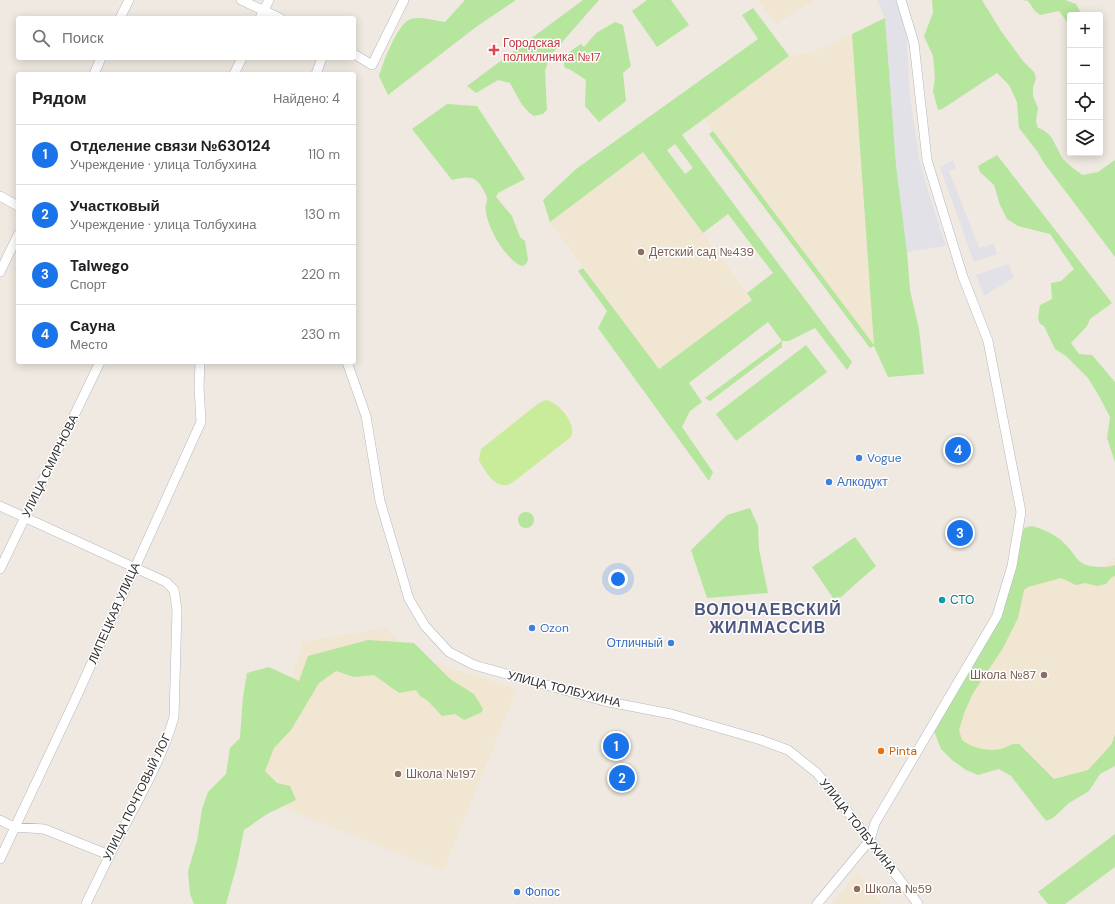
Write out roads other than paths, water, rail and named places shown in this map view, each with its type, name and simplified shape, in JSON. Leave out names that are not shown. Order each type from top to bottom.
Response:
[{"type":"street","points":[[121,16],[129,0]]},
{"type":"street","points":[[241,0],[262,14],[268,0]]},
{"type":"street","points":[[356,55],[372,65],[404,0]]},
{"type":"street","points":[[817,904],[870,840],[875,823],[997,616],[1012,566],[1021,512],[988,341],[963,277],[927,160],[914,43],[901,0]]},
{"type":"street","points":[[95,72],[100,60]]},
{"type":"street","points":[[235,72],[241,60]]},
{"type":"street","points":[[317,72],[321,60]]},
{"type":"street","points":[[0,196],[16,205]]},
{"type":"street","points":[[0,272],[16,239]]},
{"type":"street","name":"УЛИЦА СМИРНОВА","points":[[0,569],[99,364]]},
{"type":"street","name":"ЛИПЕЦКАЯ УЛИЦА","points":[[0,859],[75,700],[201,422],[200,364]]},
{"type":"street","name":"УЛИЦА ТОЛБУХИНА","points":[[348,364],[366,416],[380,501],[409,599],[425,626],[449,652],[474,665],[604,701],[671,714],[762,740],[788,750],[816,774],[870,840],[918,904]]},
{"type":"street","points":[[0,506],[134,568]]},
{"type":"street","name":"УЛИЦА ПОЧТОВЫЙ ЛОГ","points":[[86,904],[109,855],[144,789],[170,732],[174,717],[177,610],[174,590],[166,582],[134,568]]},
{"type":"street","points":[[0,820],[14,827],[44,829],[109,855]]},
{"type":"place","name":"Городская поликлиника №17","points":[[494,50]]},
{"type":"place","name":"Детский сад №439","points":[[641,252]]},
{"type":"place","name":"Сауна","points":[[958,450]]},
{"type":"place","name":"Vogue","points":[[859,458]]},
{"type":"place","name":"Алкодукт","points":[[829,482]]},
{"type":"place","name":"Talwego","points":[[960,533]]},
{"type":"place","name":"СТО","points":[[942,600]]},
{"type":"place","name":"Ozon","points":[[532,628]]},
{"type":"place","name":"Отличный","points":[[671,643]]},
{"type":"place","name":"Школа №87","points":[[1044,675]]},
{"type":"place","name":"Отделение связи №630124","points":[[616,746]]},
{"type":"place","name":"Pinta","points":[[881,751]]},
{"type":"place","name":"Школа №197","points":[[398,774]]},
{"type":"place","name":"Участковый","points":[[622,778]]},
{"type":"place","name":"Школа №59","points":[[857,889]]},
{"type":"place","name":"Фопос","points":[[517,892]]},
{"type":"district","name":"ВОЛОЧАЕВСКИЙ ЖИЛМАССИВ","points":[[768,618]]}]
